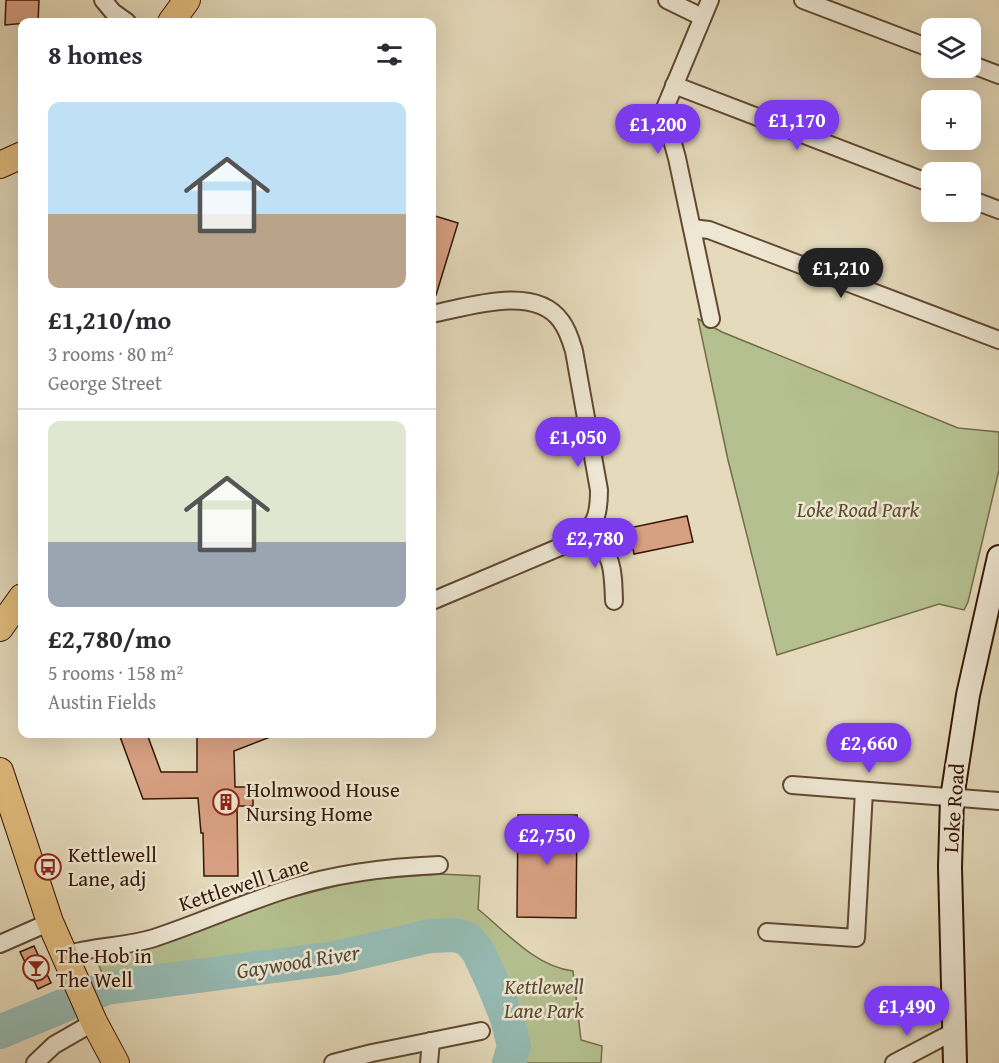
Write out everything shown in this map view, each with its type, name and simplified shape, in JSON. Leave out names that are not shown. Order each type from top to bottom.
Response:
[{"type":"main road","points":[[174,18],[187,0]]},
{"type":"main road","points":[[0,165],[18,157]]},
{"type":"main road","points":[[0,178],[18,175]]},
{"type":"main road","points":[[0,606],[18,592]]},
{"type":"main road","points":[[0,627],[18,602]]},
{"type":"main road","points":[[0,771],[50,922],[94,1022],[116,1063]]},
{"type":"street","points":[[103,0],[121,18]]},
{"type":"street","points":[[667,0],[702,17]]},
{"type":"street","points":[[710,0],[674,85],[665,116],[711,319]]},
{"type":"street","points":[[803,0],[921,45]]},
{"type":"street","points":[[981,68],[999,75]]},
{"type":"street","points":[[674,85],[921,180]]},
{"type":"street","points":[[981,203],[999,210]]},
{"type":"street","points":[[692,228],[709,230],[999,340]]},
{"type":"street","points":[[436,313],[515,299],[537,304],[560,319],[574,351],[599,490],[599,506],[589,531],[572,542],[436,599]]},
{"type":"street","points":[[589,531],[598,540],[613,565],[614,601]]},
{"type":"street","name":"Loke Road","points":[[956,1063],[953,1032],[950,867],[952,798],[968,694],[999,557]]},
{"type":"street","points":[[792,785],[999,801]]},
{"type":"street","points":[[767,932],[856,938],[864,791]]},
{"type":"street","name":"Kettlewell Lane","points":[[65,955],[88,948],[126,945],[152,939],[294,887],[404,866],[440,866]]},
{"type":"street","points":[[0,944],[50,922]]},
{"type":"street","points":[[35,1063],[54,1045],[94,1022]]},
{"type":"street","points":[[333,1063],[481,1031]]},
{"type":"street","points":[[894,1063],[953,1032]]},
{"type":"street","points":[[429,1063],[431,1041]]},
{"type":"green space","name":"Loke Road Park","points":[[698,319],[722,332],[958,428],[999,432],[999,470],[968,602],[964,610],[939,604],[777,655],[728,460]]},
{"type":"green space","name":"Kettlewell Lane Park","points":[[440,874],[480,876],[478,909],[534,956],[559,968],[573,971],[581,1040],[602,1046],[601,1063],[522,1063],[520,1031],[504,986],[489,956],[480,944],[470,934],[460,929],[445,927],[411,930],[299,955],[105,980],[95,956],[128,952],[175,940],[281,900],[360,880]]},
{"type":"building","points":[[6,0],[39,0],[38,18],[18,18],[18,24],[5,25]]},
{"type":"building","points":[[436,216],[458,223],[436,295]]},
{"type":"building","points":[[687,516],[693,542],[634,554],[629,528]]},
{"type":"building","name":"Holmwood House Nursing Home","points":[[120,738],[148,738],[161,772],[197,772],[197,738],[268,738],[234,751],[235,787],[253,787],[253,806],[237,806],[238,876],[204,876],[203,833],[201,833],[198,798],[143,799]]},
{"type":"building","points":[[518,815],[577,815],[576,918],[517,917]]},
{"type":"building","name":"The Hob in The Well","points":[[34,946],[51,983],[38,989],[20,952]]},
{"type":"waterway","name":"Gaywood River","points":[[0,1032],[106,988],[336,958],[430,936],[455,935],[468,939],[478,951],[494,986],[507,1018],[514,1046],[509,1063]]},
{"type":"place","name":"Holmwood House Nursing Home","points":[[226,802]]},
{"type":"place","name":"Kettlewell Lane, adj","points":[[48,867]]},
{"type":"place","name":"The Hob in The Well","points":[[36,968]]}]
